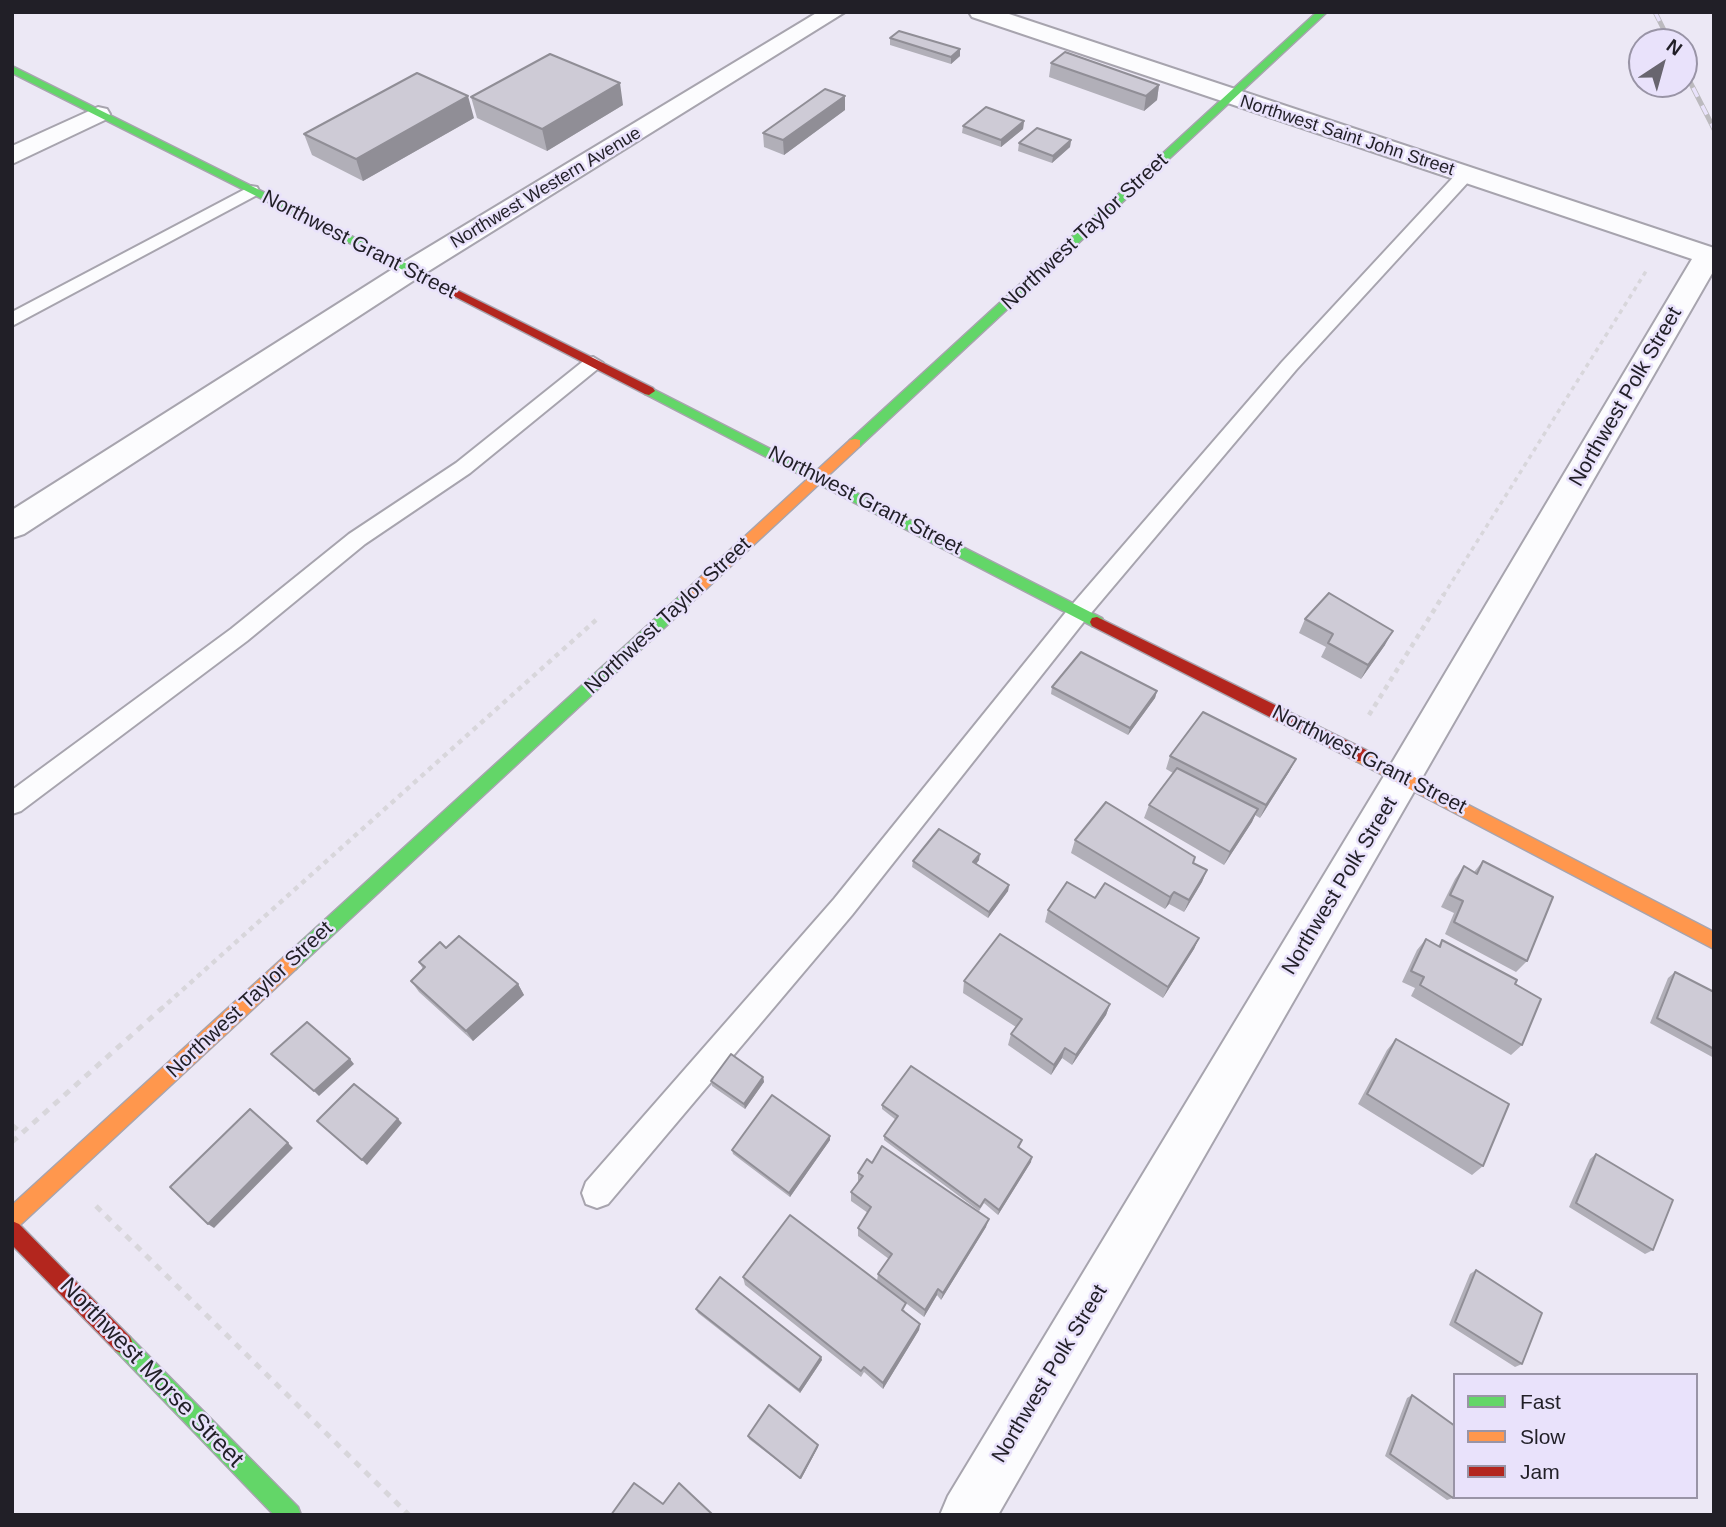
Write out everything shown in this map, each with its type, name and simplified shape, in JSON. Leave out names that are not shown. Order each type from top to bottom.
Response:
[{"type":"street","name":"Northwest Western Avenue","points":[[12,526],[410,271],[834,12]]},
{"type":"street","name":"Northwest Saint John Street","points":[[980,12],[1711,256]]},
{"type":"street","name":"Northwest Taylor Street","points":[[12,1219],[1233,98],[1320,13]]},
{"type":"street","name":"Northwest Grant Street","points":[[12,69],[819,477],[1078,613],[1348,748],[1714,940]]},
{"type":"street","points":[[12,156],[98,114]]},
{"type":"street","name":"Northwest Polk Street","points":[[967,1515],[1711,256]]},
{"type":"street","name":"Northwest Morse Street","points":[[12,1231],[290,1515]]},
{"type":"lane","points":[[597,1193],[843,907],[1078,613],[1289,366],[1465,175]]},
{"type":"lane","points":[[12,320],[251,191]]},
{"type":"lane","points":[[12,804],[239,635],[357,539],[463,468],[593,363]]},
{"type":"path","points":[[1348,748],[1649,267]]},
{"type":"path","points":[[12,1125],[409,1515]]},
{"type":"building","points":[[899,31],[960,49],[951,57],[890,38]]},
{"type":"building","points":[[1065,52],[1159,85],[1146,96],[1051,63]]},
{"type":"building","points":[[550,54],[620,83],[542,129],[471,97]]},
{"type":"building","points":[[417,73],[468,96],[356,159],[304,134]]},
{"type":"building","points":[[825,89],[845,96],[783,140],[763,133]]},
{"type":"building","points":[[986,107],[1024,121],[1001,140],[963,126]]},
{"type":"building","points":[[1037,128],[1071,140],[1053,156],[1019,143]]},
{"type":"building","points":[[1329,593],[1393,631],[1368,665],[1328,643],[1333,634],[1305,619]]},
{"type":"building","points":[[1081,652],[1157,691],[1130,728],[1052,687]]},
{"type":"building","points":[[1203,712],[1296,759],[1266,805],[1170,756]]},
{"type":"building","points":[[1177,768],[1258,809],[1230,852],[1149,805]]},
{"type":"building","points":[[1106,802],[1195,857],[1193,863],[1207,870],[1189,900],[1174,892],[1170,897],[1075,840]]},
{"type":"building","points":[[939,829],[980,854],[973,862],[1009,885],[989,912],[913,861]]},
{"type":"building","points":[[1483,861],[1553,897],[1527,961],[1454,922],[1463,901],[1450,895],[1464,866],[1477,874]]},
{"type":"building","points":[[1067,882],[1095,898],[1105,883],[1199,938],[1168,987],[1048,910]]},
{"type":"building","points":[[1000,934],[1110,1004],[1076,1055],[1065,1048],[1054,1065],[1011,1034],[1022,1019],[964,981]]},
{"type":"building","points":[[459,936],[518,984],[466,1031],[411,981],[425,967],[419,962],[440,942],[446,948]]},
{"type":"building","points":[[1426,939],[1440,947],[1442,940],[1517,980],[1515,984],[1541,999],[1522,1045],[1420,985],[1424,977],[1411,971]]},
{"type":"building","points":[[1675,972],[1714,992],[1714,1049],[1657,1018]]},
{"type":"building","points":[[307,1022],[350,1059],[314,1091],[271,1054]]},
{"type":"building","points":[[1396,1039],[1509,1104],[1483,1166],[1367,1094]]},
{"type":"building","points":[[731,1054],[763,1077],[744,1104],[711,1081]]},
{"type":"building","points":[[911,1066],[1022,1140],[1018,1147],[1032,1157],[999,1210],[985,1199],[980,1207],[884,1136],[898,1116],[882,1105]]},
{"type":"building","points":[[354,1084],[398,1119],[362,1160],[317,1121]]},
{"type":"building","points":[[772,1095],[830,1136],[789,1193],[732,1150]]},
{"type":"building","points":[[250,1109],[288,1143],[208,1224],[170,1187]]},
{"type":"building","points":[[882,1146],[989,1219],[943,1293],[938,1289],[925,1310],[878,1274],[892,1254],[858,1228],[871,1207],[851,1192],[863,1176],[858,1173],[867,1159],[872,1163]]},
{"type":"building","points":[[1596,1154],[1673,1200],[1653,1250],[1576,1203]]},
{"type":"building","points":[[790,1215],[906,1303],[902,1310],[920,1324],[883,1383],[864,1367],[861,1371],[743,1277]]},
{"type":"building","points":[[1476,1270],[1542,1313],[1522,1364],[1455,1322]]},
{"type":"building","points":[[720,1277],[821,1357],[799,1390],[696,1309]]},
{"type":"building","points":[[1412,1395],[1453,1425],[1453,1498],[1390,1454]]},
{"type":"building","points":[[769,1405],[818,1445],[800,1478],[748,1436]]},
{"type":"building","points":[[634,1483],[663,1504],[679,1483],[713,1515],[611,1515]]},
{"type":"railway","points":[[1655,12],[1663,28]]},
{"type":"railway","points":[[1698,98],[1714,129]]},
{"type":"traffic: fast","points":[[855,443],[1323,12]]},
{"type":"traffic: fast","points":[[12,69],[411,270]]},
{"type":"traffic: fast","points":[[649,391],[1097,622]]},
{"type":"traffic: fast","points":[[290,963],[686,599]]},
{"type":"traffic: fast","points":[[123,1344],[290,1515]]},
{"type":"traffic: slow","points":[[686,599],[855,443]]},
{"type":"traffic: slow","points":[[1362,756],[1714,941]]},
{"type":"traffic: slow","points":[[12,1219],[290,963]]},
{"type":"traffic: jam","points":[[411,270],[649,391]]},
{"type":"traffic: jam","points":[[1097,622],[1362,756]]},
{"type":"traffic: jam","points":[[12,1231],[123,1344]]}]
